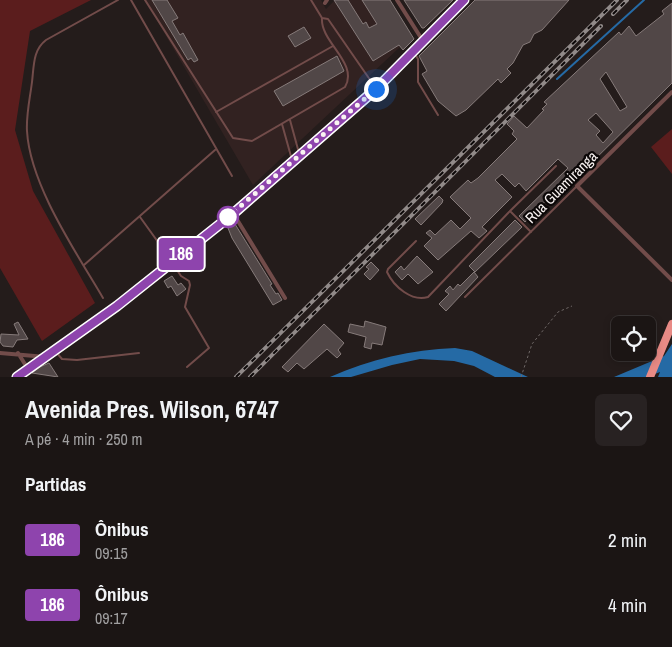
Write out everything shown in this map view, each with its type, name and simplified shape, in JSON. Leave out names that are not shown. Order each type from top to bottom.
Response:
[{"type":"highway","points":[[650,377],[672,324]]},
{"type":"main road","points":[[17,377],[117,306],[234,213],[376,89],[464,0]]},
{"type":"street","points":[[397,0],[423,41]]},
{"type":"street","name":"Rua Guamiranga","points":[[577,186],[672,92]]},
{"type":"street","points":[[577,186],[672,280]]},
{"type":"street","points":[[234,213],[285,298]]},
{"type":"street","points":[[0,352],[46,357]]},
{"type":"street","points":[[18,354],[26,370]]},
{"type":"lane","points":[[103,298],[45,194],[28,142],[27,126],[34,63],[38,47],[46,40],[118,0]]},
{"type":"lane","points":[[130,0],[232,176]]},
{"type":"lane","points":[[145,0],[232,138],[243,141],[252,141],[290,120],[345,87],[349,80],[349,72],[325,33],[322,18],[311,0]]},
{"type":"lane","points":[[322,18],[328,19],[376,89]]},
{"type":"lane","points":[[216,112],[333,46]]},
{"type":"lane","points":[[413,51],[418,59],[418,82],[438,115]]},
{"type":"lane","points":[[290,120],[299,155]]},
{"type":"lane","points":[[282,124],[292,161]]},
{"type":"lane","points":[[84,264],[216,150]]},
{"type":"lane","points":[[416,241],[388,269],[388,272],[411,297],[419,300],[428,297],[556,166]]},
{"type":"lane","name":"Rua Guamiranga","points":[[465,297],[577,186]]},
{"type":"lane","points":[[510,212],[531,232]]},
{"type":"lane","points":[[140,217],[181,276],[190,281],[185,307],[209,348],[187,367]]},
{"type":"lane","points":[[55,350],[62,359],[77,360],[139,353]]},
{"type":"path","points":[[521,377],[532,344],[558,312],[572,306]]},
{"type":"shaded area","points":[[0,0],[91,0],[30,31],[15,130],[33,191],[95,303],[42,341],[0,268]]},
{"type":"shaded area","points":[[145,0],[321,0],[326,9],[335,0],[372,0],[400,47],[253,185]]},
{"type":"shaded area","points":[[672,129],[672,174],[651,147]]},
{"type":"water","points":[[672,344],[672,377],[658,377],[660,372],[647,377],[614,377],[656,361],[664,356]]},
{"type":"water","points":[[455,348],[472,351],[528,377],[495,377],[474,366],[454,361],[420,359],[351,377],[330,377],[360,365],[391,356]]},
{"type":"building","points":[[152,0],[167,0],[178,18],[172,21],[180,35],[183,33],[198,60],[194,62],[191,58],[188,60]]},
{"type":"building","points":[[334,0],[348,0],[363,24],[366,22],[369,28],[377,24],[362,0],[390,0],[414,39],[403,50],[399,45],[373,61]]},
{"type":"building","points":[[404,0],[453,0],[422,28]]},
{"type":"building","points":[[475,0],[569,0],[542,30],[534,34],[530,42],[523,45],[513,63],[507,69],[511,73],[501,83],[498,79],[466,110],[456,116],[438,101],[422,74],[427,71],[419,56]]},
{"type":"building","points":[[672,3],[672,83],[577,177],[573,173],[525,222],[519,216],[568,168],[558,159],[526,191],[519,183],[515,187],[502,174],[495,180],[512,197],[482,227],[487,231],[479,238],[471,231],[438,260],[424,246],[432,238],[426,233],[430,230],[435,235],[451,220],[460,229],[471,218],[450,197],[468,180],[471,183],[478,178],[517,139],[512,134],[514,131],[507,124],[514,116],[527,128],[544,110],[542,109],[547,104],[544,102],[619,32],[621,35],[629,26],[636,36],[664,14],[662,11]],"holes":[[[606,72],[627,107],[620,111],[600,79]],[[596,113],[613,132],[603,143],[596,135],[600,131],[588,120]]]},
{"type":"building","points":[[304,27],[311,38],[295,47],[288,36]]},
{"type":"building","points":[[337,56],[344,71],[283,106],[274,91]]},
{"type":"building","points":[[439,196],[443,200],[442,203],[421,225],[415,219]]},
{"type":"building","points":[[515,220],[522,227],[475,272],[469,266]]},
{"type":"building","points":[[235,224],[272,284],[270,285],[282,300],[273,305],[232,238],[228,228]]},
{"type":"building","points":[[417,256],[433,272],[418,284],[408,274],[402,280],[395,272],[401,266],[404,270]]},
{"type":"building","points":[[371,262],[379,270],[370,280],[364,274],[369,269],[366,267]]},
{"type":"building","points":[[474,272],[478,277],[446,311],[439,304],[449,294],[445,291],[450,286],[453,290],[458,284],[460,286]]},
{"type":"building","points":[[172,276],[178,285],[181,283],[186,289],[177,296],[171,286],[168,288],[164,281]]},
{"type":"building","points":[[365,321],[386,327],[382,345],[372,343],[371,349],[364,347],[366,337],[348,332],[350,324],[364,327]]},
{"type":"building","points":[[18,322],[28,339],[17,340],[13,347],[3,346],[0,342],[1,334],[19,335],[14,324]]},
{"type":"building","points":[[324,324],[344,343],[338,350],[341,354],[337,358],[327,349],[304,369],[297,363],[288,372],[282,367]]},
{"type":"building","points":[[49,363],[58,377],[32,373],[40,367]]},
{"type":"waterway","points":[[557,79],[644,0]]},
{"type":"railway","points":[[236,377],[617,0]]},
{"type":"railway","points":[[613,14],[627,0]]},
{"type":"railway","points":[[250,377],[601,26]]},
{"type":"bus line","name":"186","points":[[17,377],[117,306],[234,213],[386,80],[464,0]]},
{"type":"route","points":[[228,217],[376,89]]}]
